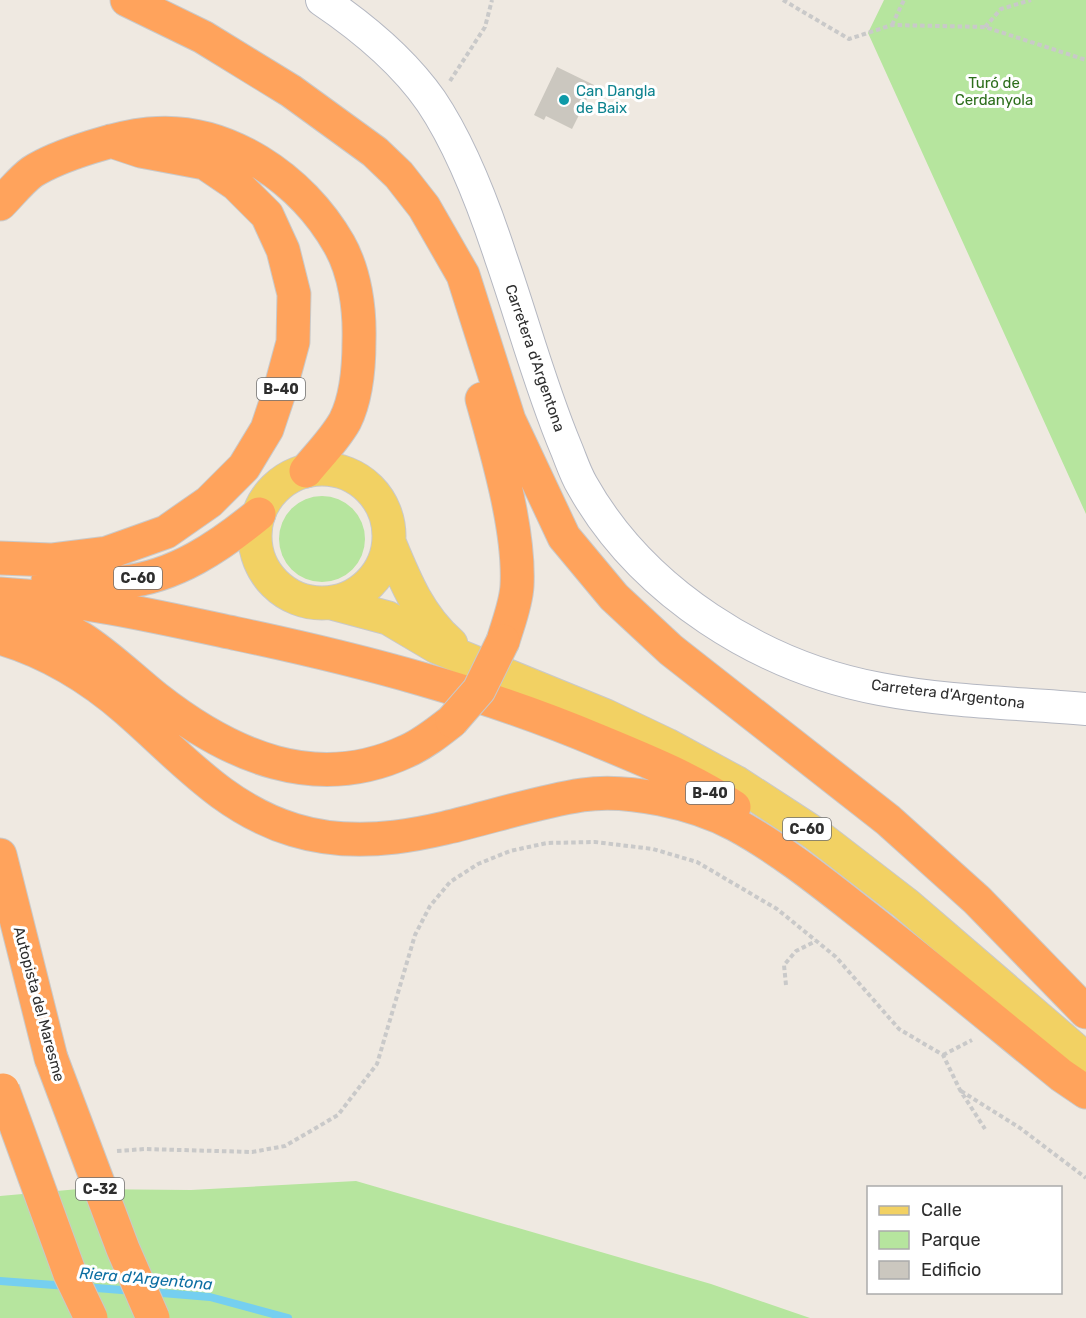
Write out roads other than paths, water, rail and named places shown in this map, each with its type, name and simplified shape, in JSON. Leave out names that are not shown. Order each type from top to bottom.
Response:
[{"type":"highway","points":[[127,0],[203,37],[291,91],[375,152],[399,175],[424,207],[463,275],[509,420],[564,537],[614,597],[671,650],[888,820],[976,900],[1086,1012]]},
{"type":"highway","points":[[0,609],[79,637],[198,727],[254,757],[286,766],[330,772],[374,763],[408,751],[452,721],[479,690],[503,641],[517,587],[512,530],[500,464],[453,296],[431,246],[398,191],[368,154],[336,124]]},
{"type":"highway","points":[[0,204],[32,172],[74,152],[150,133],[196,136],[243,151],[279,175],[311,203],[340,245],[353,278],[360,324],[354,394],[345,421],[306,471]]},
{"type":"highway","name":"B-40","points":[[0,558],[51,560],[107,553],[166,532],[209,502],[244,467],[267,429],[293,342],[294,294],[283,250],[267,215],[236,184],[205,163],[141,151],[111,141]]},
{"type":"highway","name":"C-60","points":[[0,571],[44,580],[124,582],[168,570],[199,558],[230,537],[259,513]]},
{"type":"highway","name":"B-40","points":[[0,594],[57,598],[327,653],[512,707],[645,759],[726,802],[810,856],[932,953],[1086,1090]]},
{"type":"highway","points":[[0,638],[44,654],[76,673],[124,707],[210,787],[238,807],[296,831],[334,838],[384,840],[436,831],[585,795],[666,800],[735,824],[854,908],[1061,1075],[1086,1090]]},
{"type":"highway","name":"Autopista del Maresme","points":[[0,855],[51,1058],[123,1249],[153,1318]]},
{"type":"highway","points":[[2,1084],[70,1274],[91,1318]]},
{"type":"main road","name":"C-60","points":[[332,603],[353,596],[371,582],[383,564],[389,542],[388,524],[382,507],[366,485],[342,472],[324,469],[306,471],[277,487],[259,513],[255,533],[257,553],[270,579],[284,592],[302,601],[332,603],[388,618],[437,647],[549,691],[667,745],[737,783],[814,833],[906,904],[1086,1059]]},
{"type":"main road","name":"C-60","points":[[389,542],[409,591],[423,615],[450,643],[484,667]]},
{"type":"street","name":"Carretera d'Argentona","points":[[322,0],[390,54],[431,101],[458,152],[489,221],[549,408],[582,485],[626,547],[693,610],[748,644],[799,666],[879,689],[1086,709]]},
{"type":"waterway","name":"Riera d'Argentona","points":[[0,1281],[68,1286]]},
{"type":"waterway","name":"Riera d'Argentona","points":[[84,1287],[134,1291]]},
{"type":"waterway","name":"Riera d'Argentona","points":[[150,1292],[210,1297],[288,1318]]},
{"type":"place","name":"Can Dangla de Baix","points":[[564,100]]},
{"type":"park label","name":"Turó de Cerdanyola","points":[[994,92]]}]
